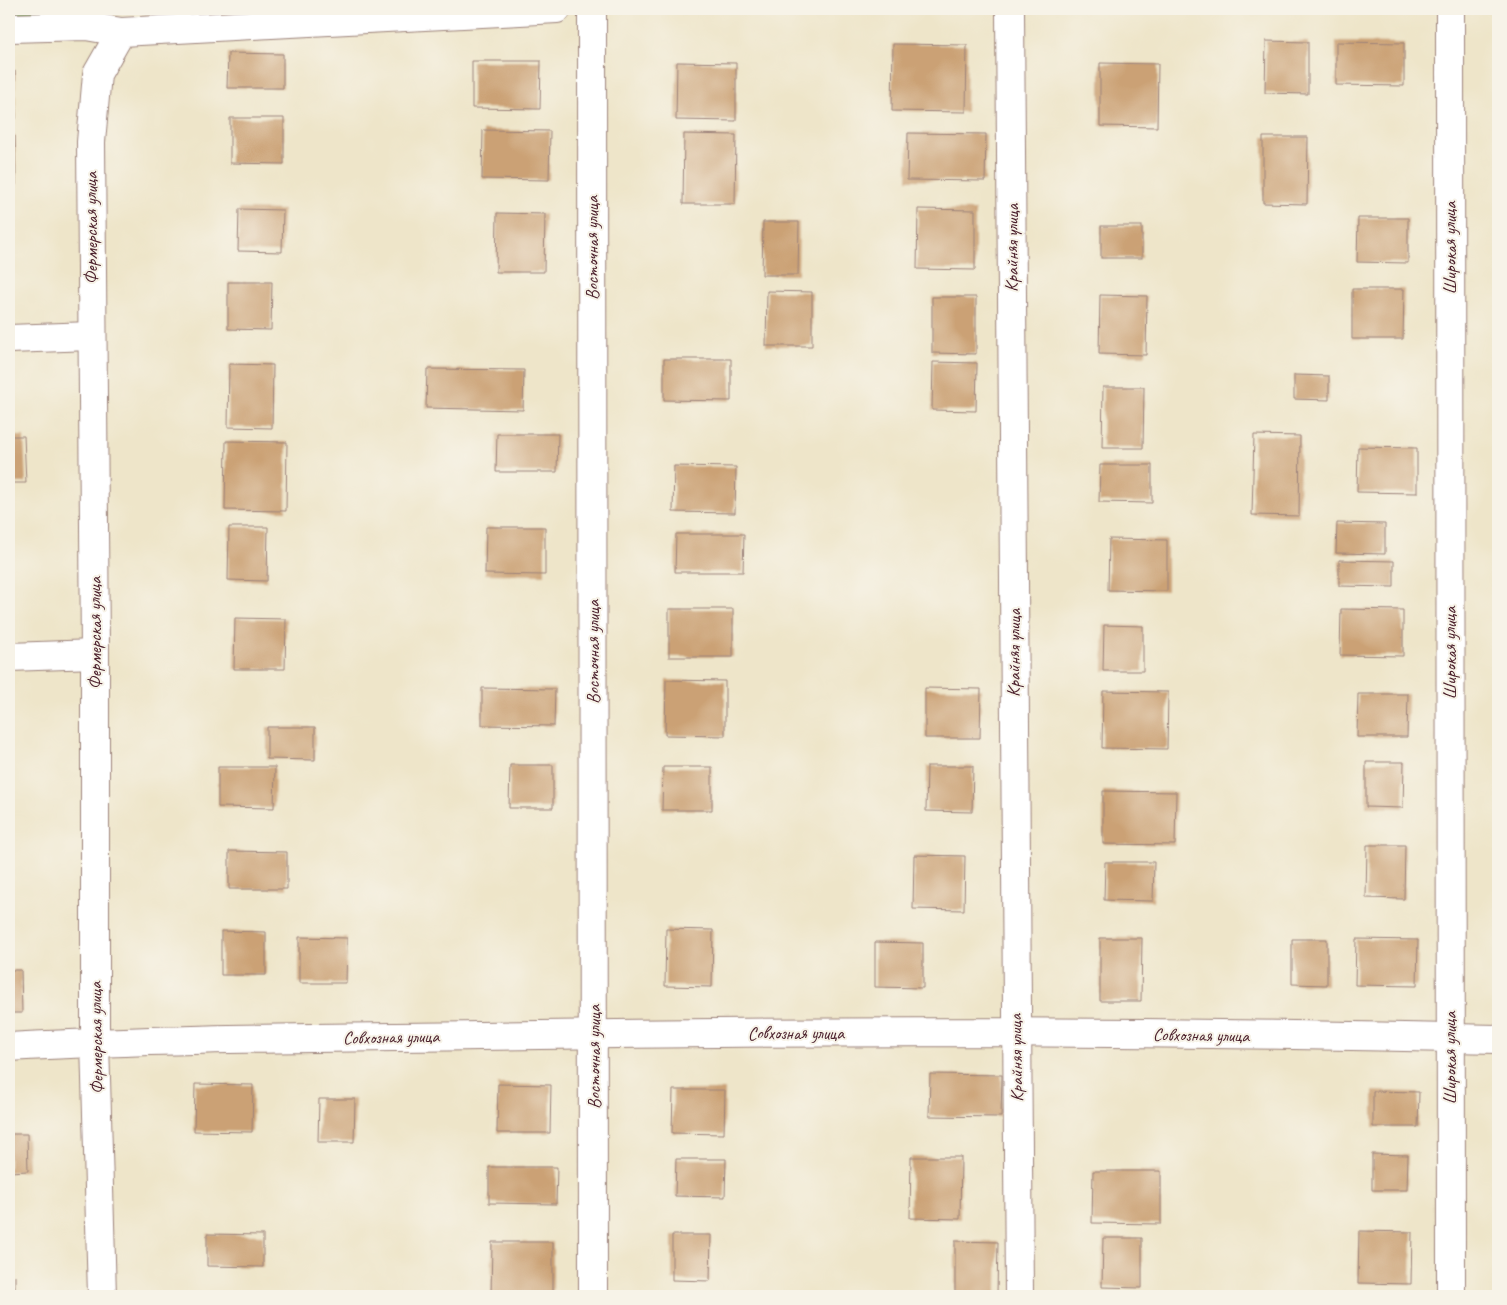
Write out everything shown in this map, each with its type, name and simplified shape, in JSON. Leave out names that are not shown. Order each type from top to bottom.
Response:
[{"type":"street","points":[[9,28],[86,26],[121,32],[176,29],[213,18],[557,9]]},
{"type":"street","name":"Восточная улица","points":[[592,9],[594,1296]]},
{"type":"street","name":"Крайняя улица","points":[[1010,9],[1018,1296]]},
{"type":"street","name":"Широкая улица","points":[[1450,9],[1451,1296]]},
{"type":"street","name":"Фермерская улица","points":[[102,1296],[95,1042],[95,654],[91,142],[97,74],[121,32]]},
{"type":"street","points":[[9,339],[92,336]]},
{"type":"street","points":[[9,657],[95,654]]},
{"type":"street","name":"Совхозная улица","points":[[9,1047],[95,1042],[594,1034],[1016,1032],[1498,1039]]},
{"type":"green space","points":[[9,9],[88,9],[9,19]]},
{"type":"building","points":[[1266,41],[1308,42],[1308,94],[1265,93]]},
{"type":"building","points":[[1336,42],[1404,43],[1404,86],[1336,85]]},
{"type":"building","points":[[893,44],[967,45],[966,112],[892,111]]},
{"type":"building","points":[[228,53],[283,54],[283,88],[227,88]]},
{"type":"building","points":[[472,61],[541,61],[540,109],[472,108]]},
{"type":"building","points":[[677,62],[736,63],[736,121],[676,120]]},
{"type":"building","points":[[1100,63],[1158,64],[1157,127],[1100,126]]},
{"type":"building","points":[[9,71],[15,71],[16,119],[9,120]]},
{"type":"building","points":[[230,118],[284,118],[284,164],[230,163]]},
{"type":"building","points":[[483,130],[550,131],[549,180],[482,179]]},
{"type":"building","points":[[908,133],[986,134],[985,181],[907,180]]},
{"type":"building","points":[[684,134],[736,135],[735,204],[683,204]]},
{"type":"building","points":[[9,136],[15,136],[16,185],[9,185]]},
{"type":"building","points":[[1263,137],[1308,137],[1307,204],[1263,203]]},
{"type":"building","points":[[239,209],[283,210],[282,252],[238,251]]},
{"type":"building","points":[[918,209],[975,210],[975,270],[917,269]]},
{"type":"building","points":[[497,213],[545,214],[544,272],[496,272]]},
{"type":"building","points":[[1358,218],[1408,218],[1408,263],[1357,262]]},
{"type":"building","points":[[763,222],[799,222],[798,275],[762,275]]},
{"type":"building","points":[[1101,226],[1142,226],[1142,258],[1101,258]]},
{"type":"building","points":[[228,282],[272,282],[271,330],[228,329]]},
{"type":"building","points":[[1352,289],[1404,289],[1403,339],[1352,339]]},
{"type":"building","points":[[767,291],[812,292],[812,346],[766,346]]},
{"type":"building","points":[[1100,295],[1147,296],[1146,355],[1099,354]]},
{"type":"building","points":[[932,297],[976,297],[976,354],[932,353]]},
{"type":"building","points":[[664,359],[731,359],[731,401],[664,400]]},
{"type":"building","points":[[933,362],[977,363],[976,411],[932,410]]},
{"type":"building","points":[[229,364],[273,365],[272,428],[228,427]]},
{"type":"building","points":[[427,369],[524,370],[523,410],[426,408]]},
{"type":"building","points":[[1294,375],[1329,376],[1329,400],[1294,399]]},
{"type":"building","points":[[1103,387],[1144,387],[1143,448],[1102,448]]},
{"type":"building","points":[[497,434],[558,434],[557,472],[496,472]]},
{"type":"building","points":[[1254,435],[1300,436],[1299,516],[1252,515]]},
{"type":"building","points":[[9,436],[24,436],[26,483],[9,483]]},
{"type":"building","points":[[226,441],[287,442],[286,511],[225,510]]},
{"type":"building","points":[[1358,447],[1417,448],[1417,493],[1357,492]]},
{"type":"building","points":[[1100,465],[1152,465],[1152,503],[1099,502]]},
{"type":"building","points":[[674,466],[736,467],[735,513],[673,512]]},
{"type":"building","points":[[1337,523],[1385,524],[1385,554],[1336,553]]},
{"type":"building","points":[[229,527],[268,527],[267,581],[228,580]]},
{"type":"building","points":[[486,527],[545,527],[545,575],[485,574]]},
{"type":"building","points":[[676,534],[744,534],[743,572],[675,572]]},
{"type":"building","points":[[1109,539],[1167,540],[1167,591],[1108,590]]},
{"type":"building","points":[[1339,560],[1394,561],[1394,587],[1339,586]]},
{"type":"building","points":[[669,609],[733,609],[733,657],[669,657]]},
{"type":"building","points":[[1341,609],[1403,610],[1403,656],[1340,655]]},
{"type":"building","points":[[235,618],[286,619],[285,669],[234,669]]},
{"type":"building","points":[[1104,625],[1143,626],[1143,671],[1103,671]]},
{"type":"building","points":[[666,680],[725,681],[725,736],[665,735]]},
{"type":"building","points":[[482,688],[555,689],[554,726],[482,725]]},
{"type":"building","points":[[925,688],[981,689],[980,738],[925,738]]},
{"type":"building","points":[[1103,691],[1168,692],[1167,749],[1102,748]]},
{"type":"building","points":[[1358,694],[1408,694],[1407,737],[1357,737]]},
{"type":"building","points":[[267,727],[315,727],[315,760],[267,759]]},
{"type":"building","points":[[1366,762],[1404,762],[1403,808],[1366,807]]},
{"type":"building","points":[[510,765],[553,765],[553,808],[509,808]]},
{"type":"building","points":[[927,766],[973,766],[972,812],[926,811]]},
{"type":"building","points":[[218,767],[275,767],[274,808],[218,807]]},
{"type":"building","points":[[663,767],[712,767],[712,810],[662,810]]},
{"type":"building","points":[[1103,791],[1176,792],[1175,845],[1103,844]]},
{"type":"building","points":[[1367,845],[1405,845],[1404,899],[1366,898]]},
{"type":"building","points":[[229,851],[287,852],[287,889],[229,889]]},
{"type":"building","points":[[914,855],[965,856],[964,910],[913,909]]},
{"type":"building","points":[[1105,862],[1154,862],[1153,901],[1104,900]]},
{"type":"building","points":[[666,929],[713,930],[712,987],[665,986]]},
{"type":"building","points":[[221,931],[266,932],[266,975],[221,975]]},
{"type":"building","points":[[299,937],[347,938],[346,983],[299,983]]},
{"type":"building","points":[[1100,938],[1142,938],[1141,1001],[1100,1001]]},
{"type":"building","points":[[1292,939],[1327,939],[1327,985],[1292,984]]},
{"type":"building","points":[[1356,939],[1418,940],[1417,986],[1355,985]]},
{"type":"building","points":[[875,942],[923,943],[923,988],[875,987]]},
{"type":"building","points":[[9,970],[21,970],[22,1013],[9,1013]]},
{"type":"building","points":[[930,1074],[1002,1075],[1001,1117],[929,1116]]},
{"type":"building","points":[[195,1084],[253,1085],[252,1132],[194,1131]]},
{"type":"building","points":[[498,1084],[551,1085],[550,1133],[497,1133]]},
{"type":"building","points":[[673,1090],[725,1090],[724,1134],[672,1133]]},
{"type":"building","points":[[1373,1091],[1419,1092],[1418,1127],[1373,1127]]},
{"type":"building","points":[[319,1099],[355,1099],[354,1142],[318,1142]]},
{"type":"building","points":[[9,1134],[27,1134],[28,1171],[9,1172]]},
{"type":"building","points":[[1372,1154],[1408,1155],[1407,1190],[1372,1190]]},
{"type":"building","points":[[911,1157],[961,1157],[960,1219],[910,1218]]},
{"type":"building","points":[[676,1159],[726,1159],[725,1197],[675,1196]]},
{"type":"building","points":[[489,1167],[557,1167],[556,1204],[489,1203]]},
{"type":"building","points":[[1093,1171],[1161,1171],[1161,1224],[1092,1223]]},
{"type":"building","points":[[1359,1231],[1412,1232],[1411,1284],[1358,1283]]},
{"type":"building","points":[[207,1234],[263,1235],[263,1267],[207,1266]]},
{"type":"building","points":[[672,1235],[711,1235],[710,1281],[672,1280]]},
{"type":"building","points":[[1103,1238],[1142,1238],[1142,1288],[1102,1287]]},
{"type":"building","points":[[955,1241],[998,1242],[997,1294],[955,1294]]},
{"type":"building","points":[[492,1242],[553,1242],[553,1296],[491,1296]]},
{"type":"building","points":[[15,1276],[15,1296],[9,1296],[9,1277]]}]
